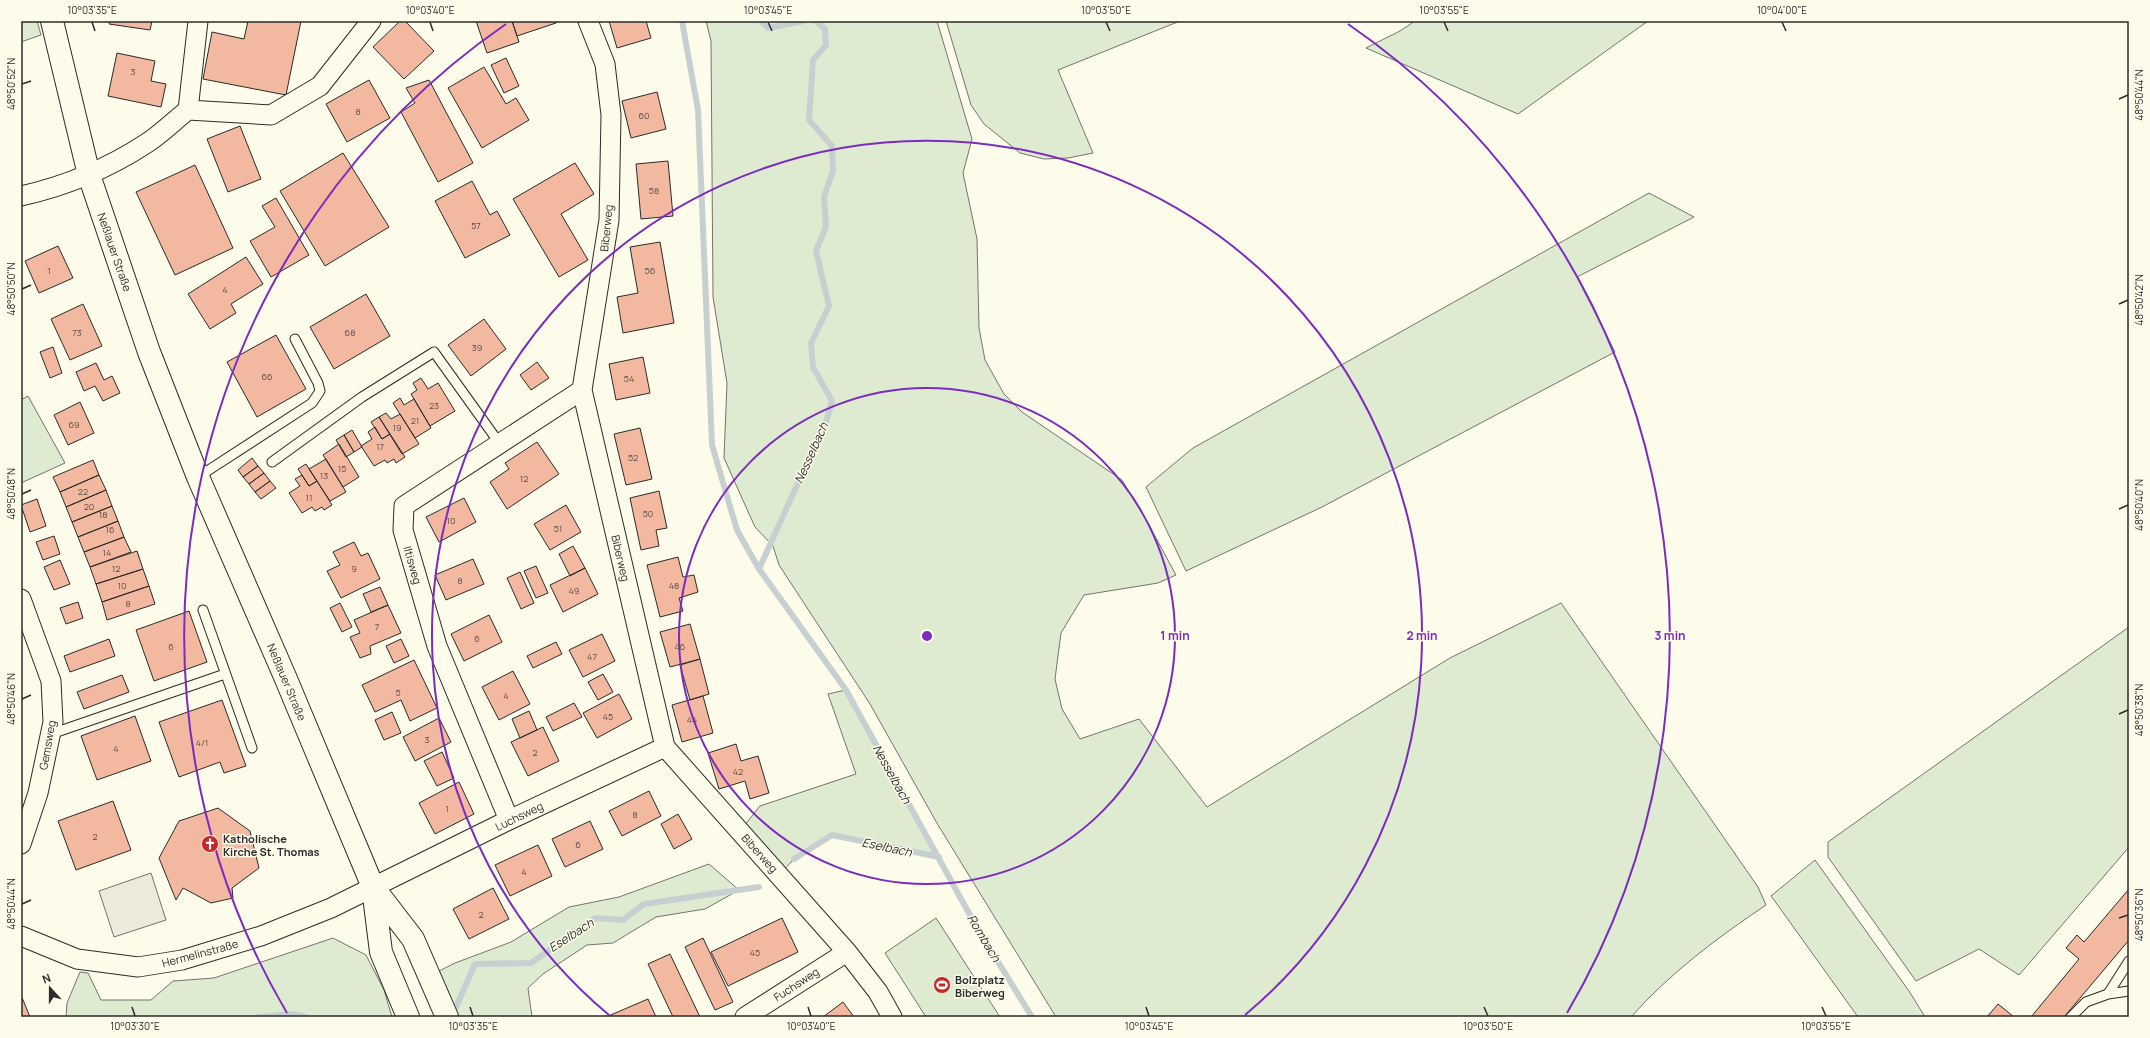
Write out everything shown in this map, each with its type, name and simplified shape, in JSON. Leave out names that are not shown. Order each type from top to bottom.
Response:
[{"type":"main road","name":"Neßlauer Straße","points":[[52,21],[89,175],[149,352],[198,477],[286,679],[373,887],[413,939],[447,1017]]},
{"type":"main road","name":"Neßlauer Straße","points":[[373,887],[381,952],[408,1017]]},
{"type":"street","points":[[188,110],[198,21]]},
{"type":"street","points":[[21,196],[45,190],[89,175],[148,142],[188,110],[271,115],[320,86],[371,21]]},
{"type":"street","name":"Biberweg","points":[[588,21],[604,64],[612,115],[609,220],[582,390],[665,747],[847,952],[878,992],[892,1017]]},
{"type":"street","name":"Iltisweg","points":[[509,820],[436,646],[403,530],[404,506],[582,390]]},
{"type":"street","name":"Gemsweg","points":[[21,599],[25,624],[52,681],[53,722],[38,793],[21,844]]},
{"type":"street","name":"Luchsweg","points":[[373,887],[509,820],[665,747]]},
{"type":"street","name":"Hermelinstraße","points":[[21,936],[78,959],[138,967],[182,960],[261,936],[331,908],[373,887]]},
{"type":"street","name":"Fuchsweg","points":[[745,1017],[847,952]]},
{"type":"lane","points":[[198,477],[312,403],[320,391],[318,383],[295,339]]},
{"type":"lane","points":[[272,462],[362,397],[434,352],[500,444]]},
{"type":"lane","points":[[203,610],[252,748]]},
{"type":"lane","points":[[51,734],[225,674]]},
{"type":"lane","points":[[2108,994],[2129,961]]},
{"type":"lane","points":[[2071,1017],[2086,1002],[2108,994],[2129,991]]},
{"type":"green space","points":[[21,21],[37,21],[41,35],[21,42]]},
{"type":"green space","points":[[706,21],[937,21],[972,139],[963,173],[977,239],[979,328],[985,360],[1004,394],[1022,412],[1122,480],[1149,525],[1176,575],[1158,583],[1084,595],[1061,633],[1055,679],[1062,709],[1080,739],[1139,719],[1207,807],[1450,658],[1561,603],[1758,887],[1766,905],[1730,930],[1678,971],[1631,1017],[1056,1017],[938,825],[870,704],[779,565],[773,546],[755,527],[724,458],[727,383],[713,297],[711,41]]},
{"type":"green space","points":[[946,21],[1180,21],[1058,70],[1093,153],[1068,158],[1044,159],[1020,153],[984,124],[971,105]]},
{"type":"green space","points":[[1415,21],[1648,21],[1518,114],[1366,48],[1400,31]]},
{"type":"green space","points":[[1649,193],[1694,217],[1577,277],[1615,352],[1322,507],[1186,571],[1146,487],[1193,448]]},
{"type":"green space","points":[[28,396],[65,463],[21,483],[21,400]]},
{"type":"green space","points":[[2129,627],[2129,847],[2019,975],[1979,949],[1916,981],[1828,857],[1828,842]]},
{"type":"green space","points":[[846,690],[939,857],[832,836],[794,859],[779,875],[740,831],[760,806],[856,774],[828,694]]},
{"type":"green space","points":[[1815,860],[1909,991],[1925,1017],[1858,1017],[1771,896]]},
{"type":"green space","points":[[709,864],[739,890],[705,909],[656,917],[613,943],[587,945],[543,974],[528,988],[532,1017],[459,1017],[439,971],[455,963],[511,942],[569,907],[619,897]]},
{"type":"green space","name":"Bolzplatz Biberweg","points":[[936,918],[1000,1017],[926,1017],[885,953]]},
{"type":"green space","points":[[333,938],[366,955],[384,990],[392,1017],[66,1017],[67,1003],[80,972],[88,973],[101,1000],[151,1000],[173,981],[214,978]]},
{"type":"shaded area","points":[[151,873],[166,920],[114,937],[99,891]]},
{"type":"building","points":[[110,21],[152,21],[150,30],[109,24]]},
{"type":"building","points":[[248,21],[301,21],[286,95],[203,79],[212,32],[244,39]]},
{"type":"building","points":[[400,21],[405,21],[434,51],[404,79],[373,47]]},
{"type":"building","points":[[476,21],[512,21],[519,42],[487,53]]},
{"type":"building","points":[[512,21],[555,21],[556,23],[517,36]]},
{"type":"building","points":[[609,21],[646,21],[651,38],[617,48]]},
{"type":"building","points":[[117,53],[155,61],[151,81],[166,84],[161,107],[108,96]]},
{"type":"building","points":[[506,58],[519,86],[504,93],[491,65]]},
{"type":"building","points":[[484,67],[506,104],[516,98],[529,120],[482,148],[448,88]]},
{"type":"building","points":[[369,80],[390,118],[347,142],[326,104]]},
{"type":"building","points":[[429,80],[473,163],[438,182],[401,112],[415,103],[406,88]]},
{"type":"building","points":[[657,92],[666,129],[631,138],[622,101]]},
{"type":"building","points":[[240,126],[261,179],[228,192],[207,139]]},
{"type":"building","points":[[343,153],[389,227],[325,266],[280,191]]},
{"type":"building","points":[[668,161],[673,216],[641,219],[636,164]]},
{"type":"building","points":[[575,163],[594,194],[561,214],[588,260],[559,277],[513,199]]},
{"type":"building","points":[[195,165],[233,248],[175,275],[136,192]]},
{"type":"building","points":[[472,181],[490,215],[497,211],[510,235],[465,258],[435,201]]},
{"type":"building","points":[[276,198],[309,255],[271,277],[250,241],[275,227],[262,206]]},
{"type":"building","points":[[660,242],[674,323],[623,333],[617,297],[638,293],[630,247]]},
{"type":"building","points":[[58,246],[73,278],[39,293],[25,261]]},
{"type":"building","points":[[246,257],[263,284],[231,304],[236,313],[210,329],[188,294]]},
{"type":"building","points":[[366,294],[390,336],[334,369],[310,327]]},
{"type":"building","points":[[83,304],[102,346],[70,360],[51,319]]},
{"type":"building","points":[[484,319],[506,349],[471,376],[448,345]]},
{"type":"building","points":[[276,335],[306,389],[257,417],[227,362]]},
{"type":"building","points":[[53,347],[62,373],[50,378],[40,352]]},
{"type":"building","points":[[643,357],[650,393],[616,400],[609,364]]},
{"type":"building","points":[[537,362],[549,378],[531,390],[520,375]]},
{"type":"building","points":[[96,363],[104,380],[112,376],[120,393],[103,401],[95,386],[84,391],[76,372]]},
{"type":"building","points":[[421,378],[428,389],[438,383],[455,411],[430,426],[411,394],[417,390],[413,383]]},
{"type":"building","points":[[400,398],[404,405],[414,399],[431,428],[415,438],[393,403]]},
{"type":"building","points":[[80,402],[94,433],[68,445],[54,415]]},
{"type":"building","points":[[386,413],[391,419],[400,414],[419,444],[402,454],[379,417]]},
{"type":"building","points":[[379,417],[390,434],[382,439],[371,422]]},
{"type":"building","points":[[375,427],[382,439],[390,434],[405,457],[396,463],[394,459],[387,463],[385,460],[374,466],[361,446],[372,439],[368,432]]},
{"type":"building","points":[[640,428],[652,479],[626,485],[614,434]]},
{"type":"building","points":[[352,430],[362,447],[354,452],[344,435]]},
{"type":"building","points":[[344,435],[354,452],[346,457],[336,440]]},
{"type":"building","points":[[537,442],[559,474],[507,509],[490,482],[509,469],[505,463]]},
{"type":"building","points":[[339,444],[359,477],[343,487],[323,455]]},
{"type":"building","points":[[252,458],[258,466],[243,477],[238,470]]},
{"type":"building","points":[[326,459],[346,492],[330,501],[309,469]]},
{"type":"building","points":[[93,460],[99,475],[60,492],[53,477]]},
{"type":"building","points":[[306,464],[317,481],[309,486],[298,469]]},
{"type":"building","points":[[258,466],[264,473],[249,484],[243,477]]},
{"type":"building","points":[[264,473],[270,481],[255,492],[249,484]]},
{"type":"building","points":[[99,475],[106,490],[66,507],[60,492]]},
{"type":"building","points":[[302,475],[309,486],[317,481],[332,505],[324,510],[322,507],[315,511],[312,507],[302,513],[289,493],[300,486],[295,479]]},
{"type":"building","points":[[270,481],[276,488],[261,499],[255,492]]},
{"type":"building","points":[[106,490],[112,506],[72,522],[66,507]]},
{"type":"building","points":[[659,491],[667,528],[656,530],[659,546],[641,550],[630,498]]},
{"type":"building","points":[[464,498],[476,522],[439,542],[426,517]]},
{"type":"building","points":[[37,499],[46,526],[30,532],[21,505]]},
{"type":"building","points":[[566,505],[581,532],[550,550],[534,524]]},
{"type":"building","points":[[112,506],[118,521],[78,537],[72,522]]},
{"type":"building","points":[[118,521],[124,537],[84,552],[78,537]]},
{"type":"building","points":[[54,536],[60,554],[43,560],[36,542]]},
{"type":"building","points":[[124,537],[131,552],[90,567],[84,552]]},
{"type":"building","points":[[354,542],[361,556],[368,553],[380,579],[341,598],[327,571],[340,565],[333,552]]},
{"type":"building","points":[[573,546],[585,568],[570,576],[559,554]]},
{"type":"building","points":[[137,551],[143,569],[96,584],[90,567]]},
{"type":"building","points":[[678,557],[683,577],[694,575],[698,592],[679,598],[683,611],[660,617],[647,565]]},
{"type":"building","points":[[473,559],[484,584],[446,600],[435,575]]},
{"type":"building","points":[[60,560],[70,584],[54,590],[44,567]]},
{"type":"building","points":[[536,566],[548,593],[536,598],[524,571]]},
{"type":"building","points":[[585,568],[598,594],[563,612],[550,585]]},
{"type":"building","points":[[143,569],[149,586],[102,602],[96,584]]},
{"type":"building","points":[[520,572],[534,603],[521,609],[507,578]]},
{"type":"building","points":[[149,586],[155,604],[107,620],[102,602]]},
{"type":"building","points":[[380,587],[388,605],[371,612],[363,594]]},
{"type":"building","points":[[78,602],[83,618],[66,624],[60,608]]},
{"type":"building","points":[[340,603],[352,627],[342,632],[330,608]]},
{"type":"building","points":[[388,605],[401,633],[370,646],[371,654],[360,658],[350,637],[360,633],[354,620]]},
{"type":"building","points":[[189,611],[207,662],[154,681],[136,630]]},
{"type":"building","points":[[489,615],[502,642],[464,661],[451,634]]},
{"type":"building","points":[[690,624],[700,659],[670,667],[660,632]]},
{"type":"building","points":[[602,634],[615,661],[583,677],[569,650]]},
{"type":"building","points":[[109,639],[115,656],[70,672],[64,656]]},
{"type":"building","points":[[401,639],[409,656],[394,663],[386,646]]},
{"type":"building","points":[[556,642],[562,654],[533,668],[527,656]]},
{"type":"building","points":[[700,659],[709,694],[690,700],[680,665]]},
{"type":"building","points":[[414,660],[437,708],[410,721],[401,700],[375,712],[362,685]]},
{"type":"building","points":[[513,671],[530,704],[499,720],[482,687]]},
{"type":"building","points":[[603,674],[613,692],[598,700],[588,682]]},
{"type":"building","points":[[122,675],[129,692],[84,709],[77,692]]},
{"type":"building","points":[[619,694],[632,719],[597,738],[583,713]]},
{"type":"building","points":[[703,696],[713,733],[682,742],[672,705]]},
{"type":"building","points":[[222,700],[246,766],[224,773],[220,762],[179,777],[159,722]]},
{"type":"building","points":[[574,703],[582,717],[553,731],[546,717]]},
{"type":"building","points":[[529,711],[537,730],[520,738],[512,719]]},
{"type":"building","points":[[392,712],[401,733],[384,740],[375,720]]},
{"type":"building","points":[[135,716],[151,761],[97,780],[81,736]]},
{"type":"building","points":[[439,718],[451,742],[415,761],[403,737]]},
{"type":"building","points":[[543,727],[559,761],[528,776],[511,742]]},
{"type":"building","points":[[736,744],[741,761],[758,756],[769,793],[750,799],[745,781],[719,789],[708,753]]},
{"type":"building","points":[[442,752],[454,778],[437,786],[424,761]]},
{"type":"building","points":[[459,782],[474,814],[435,834],[419,803]]},
{"type":"building","points":[[649,791],[661,816],[622,836],[609,811]]},
{"type":"building","points":[[113,801],[131,850],[76,870],[58,821]]},
{"type":"building","name":"Katholische Kirche St. Thomas","points":[[218,808],[250,831],[259,868],[232,888],[233,898],[211,903],[183,888],[176,900],[159,858],[179,821]]},
{"type":"building","points":[[678,814],[692,839],[674,849],[661,824]]},
{"type":"building","points":[[590,821],[603,849],[565,867],[552,839]]},
{"type":"building","points":[[538,845],[552,876],[510,896],[495,865]]},
{"type":"building","points":[[493,888],[509,919],[469,939],[453,909]]},
{"type":"building","points":[[2129,889],[2129,940],[2064,1017],[2031,1017],[2079,959],[2066,948],[2077,935],[2084,942]]},
{"type":"building","points":[[782,918],[798,952],[728,986],[711,952]]},
{"type":"building","points":[[703,938],[733,1002],[715,1010],[685,947]]},
{"type":"building","points":[[670,954],[700,1017],[673,1017],[648,964]]},
{"type":"building","points":[[21,995],[30,1017],[21,1017]]},
{"type":"building","points":[[648,999],[656,1017],[606,1017]]},
{"type":"building","points":[[843,1002],[854,1017],[823,1017]]},
{"type":"building","points":[[1998,1004],[2014,1017],[1987,1017]]},
{"type":"waterway","points":[[682,21],[698,110],[712,445],[737,530],[759,569]]},
{"type":"waterway","name":"Nesselbach","points":[[761,21],[768,28],[804,21]]},
{"type":"waterway","name":"Nesselbach","points":[[816,21],[825,29],[826,45],[813,60],[809,120],[832,146],[833,171],[824,197],[826,227],[816,251],[829,306],[811,343],[813,367],[832,401],[827,419],[759,569],[846,690],[976,926],[1032,1017]]},
{"type":"waterway","name":"Eselbach","points":[[794,859],[832,835],[939,857]]},
{"type":"waterway","name":"Eselbach","points":[[456,1007],[475,964],[531,963],[595,918],[623,920],[644,904],[759,887]]},
{"type":"waterway","name":"Eselbach","points":[[258,1017],[293,1014],[306,1017]]},
{"type":"place","name":"Katholische Kirche St. Thomas","points":[[210,844]]},
{"type":"place","name":"Bolzplatz Biberweg","points":[[942,985]]},
{"type":"water label","name":"Rombach","points":[[984,938]]}]
